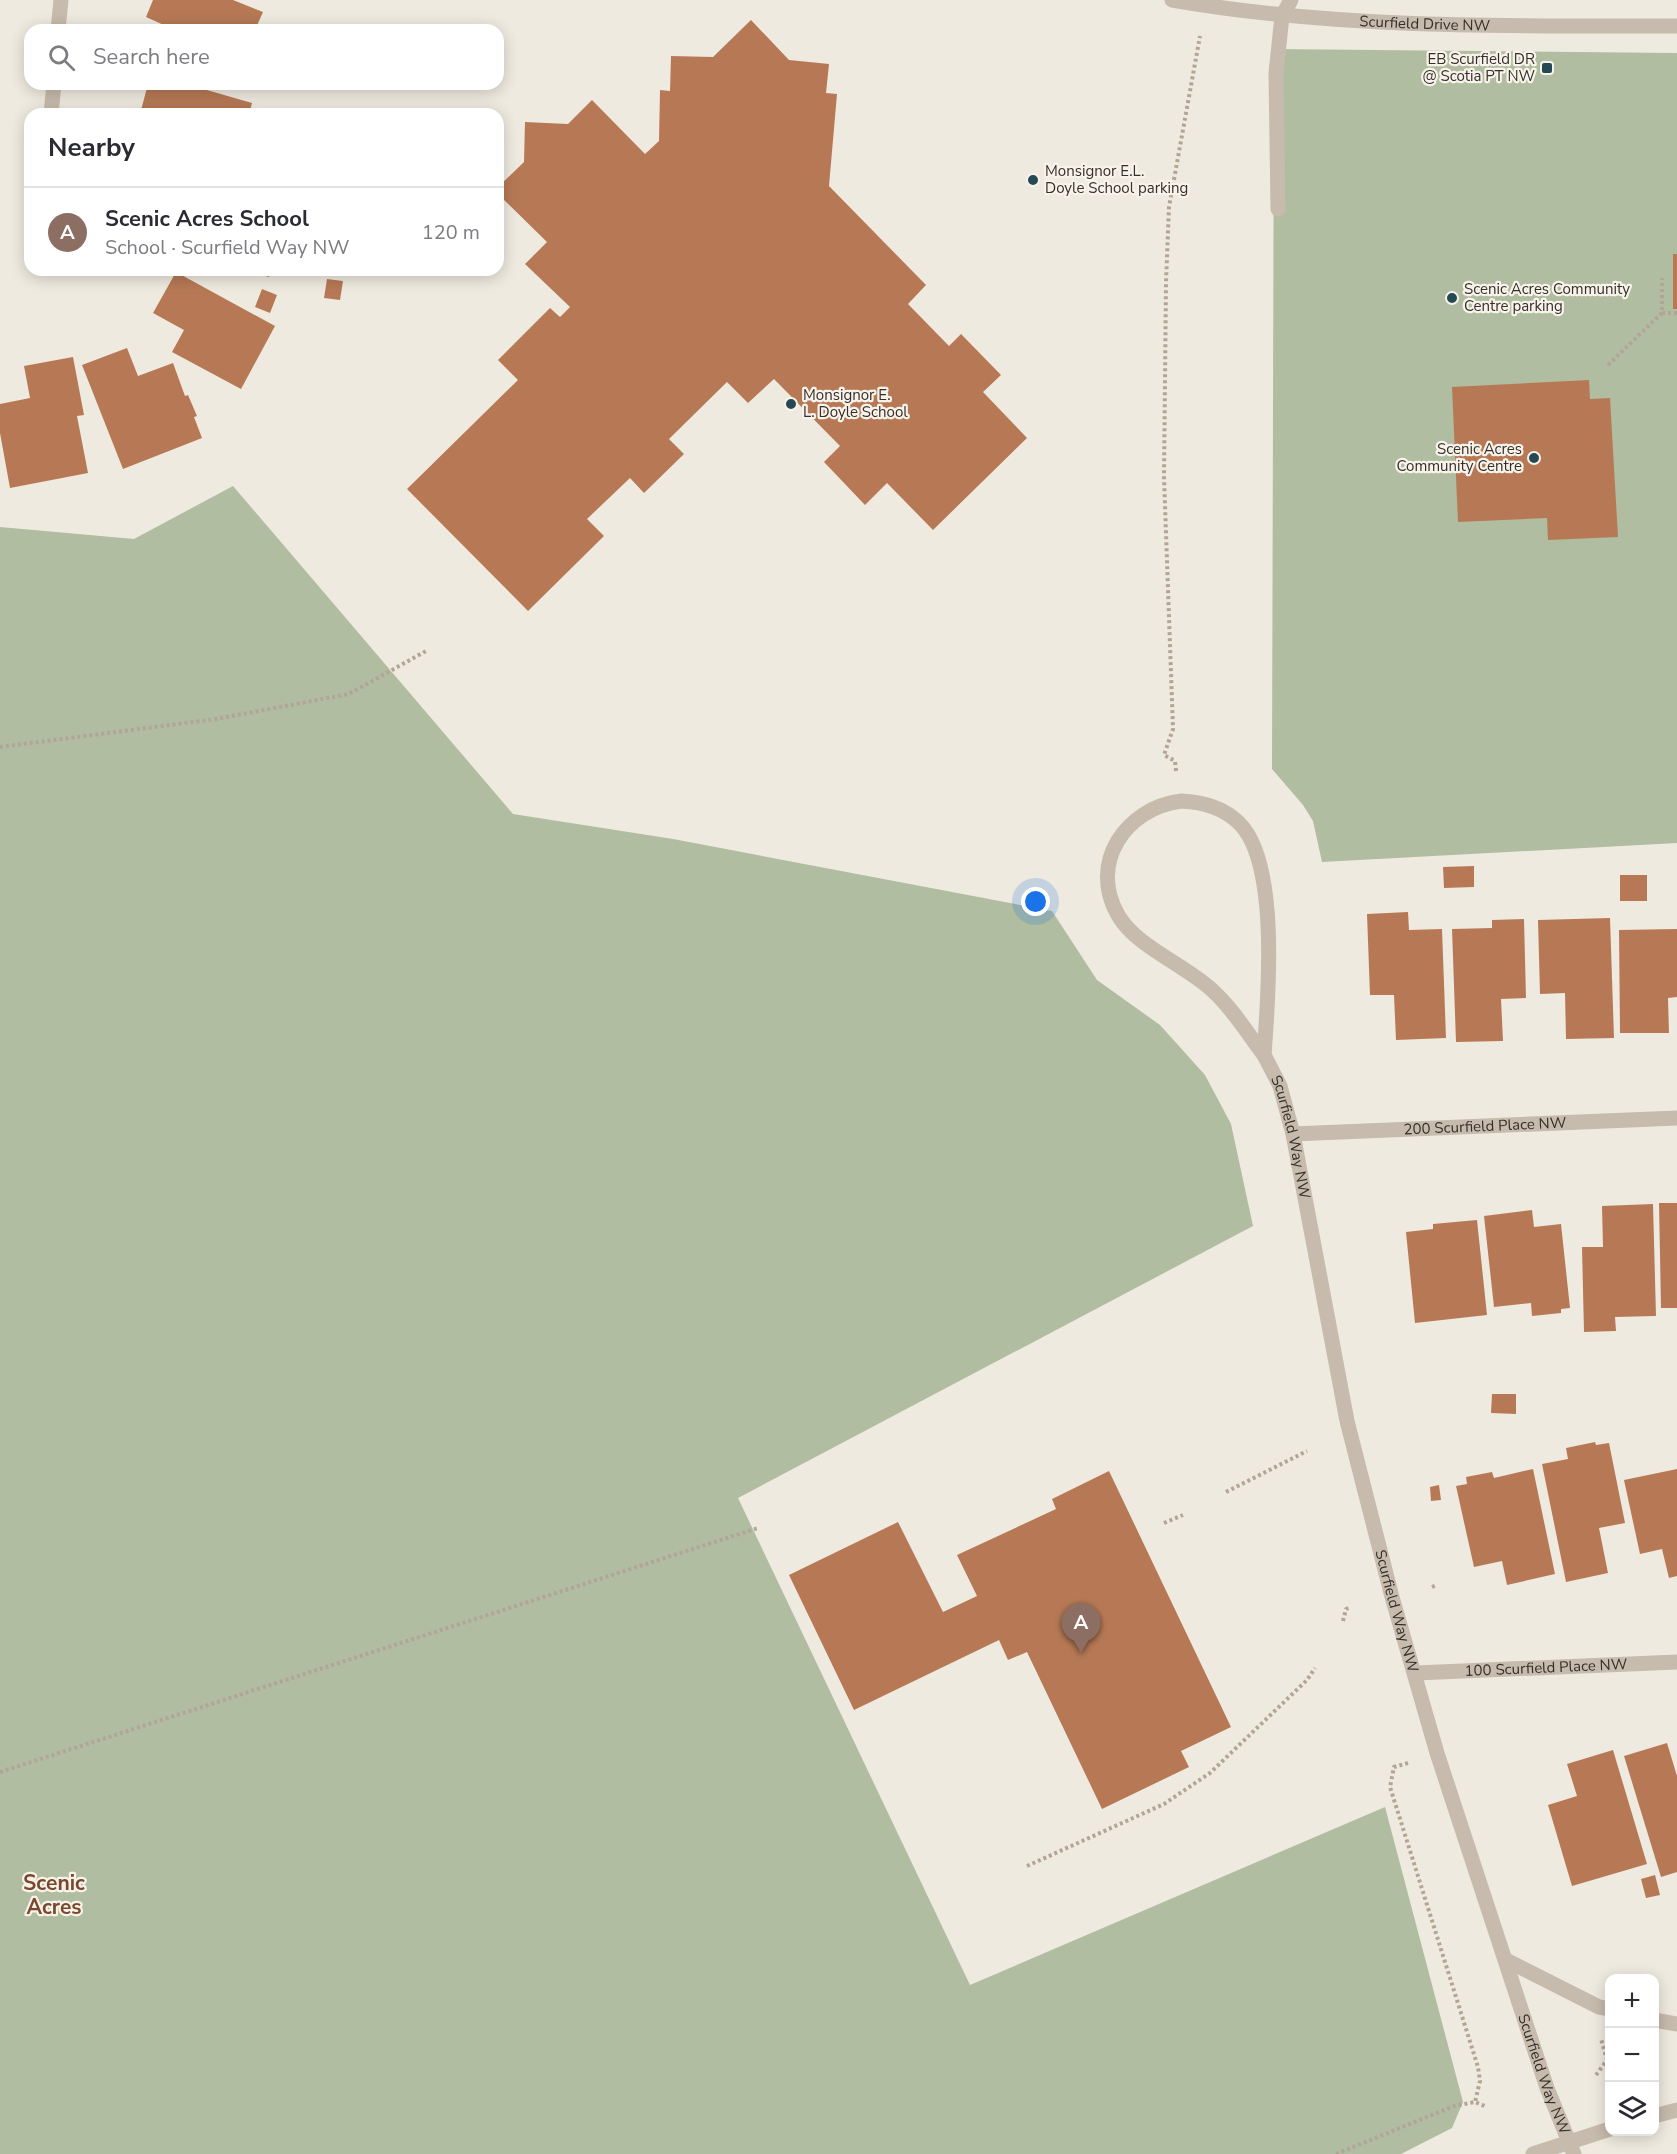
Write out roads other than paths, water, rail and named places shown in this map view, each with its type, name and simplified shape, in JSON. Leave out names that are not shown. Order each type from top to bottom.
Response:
[{"type":"street","points":[[59,24],[61,0]]},
{"type":"street","name":"Scurfield Drive NW","points":[[1172,0],[1282,16],[1386,23],[1677,26]]},
{"type":"street","points":[[1276,0],[1282,16]]},
{"type":"street","points":[[1278,209],[1276,73],[1282,16],[1291,0]]},
{"type":"street","points":[[52,108],[53,90]]},
{"type":"street","name":"Scurfield Way NW","points":[[1264,1055],[1270,947],[1260,859],[1252,840],[1239,823],[1222,810],[1202,802],[1180,801],[1149,809],[1125,830],[1110,858],[1108,877],[1110,896],[1118,915],[1129,930],[1188,969],[1215,992],[1264,1055],[1280,1086],[1293,1134],[1347,1421],[1392,1597],[1416,1673],[1437,1754],[1547,2088],[1572,2148]]},
{"type":"street","name":"200 Scurfield Place NW","points":[[1293,1134],[1677,1118]]},
{"type":"street","name":"100 Scurfield Place NW","points":[[1416,1673],[1677,1662]]},
{"type":"street","points":[[1506,1960],[1605,2009]]},
{"type":"street","points":[[1659,2021],[1677,2024]]},
{"type":"street","points":[[1659,2115],[1677,2110]]},
{"type":"street","points":[[1533,2154],[1572,2148],[1605,2132]]},
{"type":"place","name":"EB Scurfield DR @ Scotia PT NW","points":[[1547,68]]},
{"type":"place","name":"Monsignor E.L. Doyle School parking","points":[[1033,180]]},
{"type":"place","name":"Scenic Acres Community Centre parking","points":[[1452,298]]},
{"type":"place","name":"Monsignor E. L. Doyle School","points":[[791,404]]},
{"type":"place","name":"Scenic Acres Community Centre","points":[[1534,458]]},
{"type":"place","name":"Scenic Acres School","points":[[1081,1653]]},
{"type":"district","name":"Scenic Acres","points":[[54,1895]]}]
